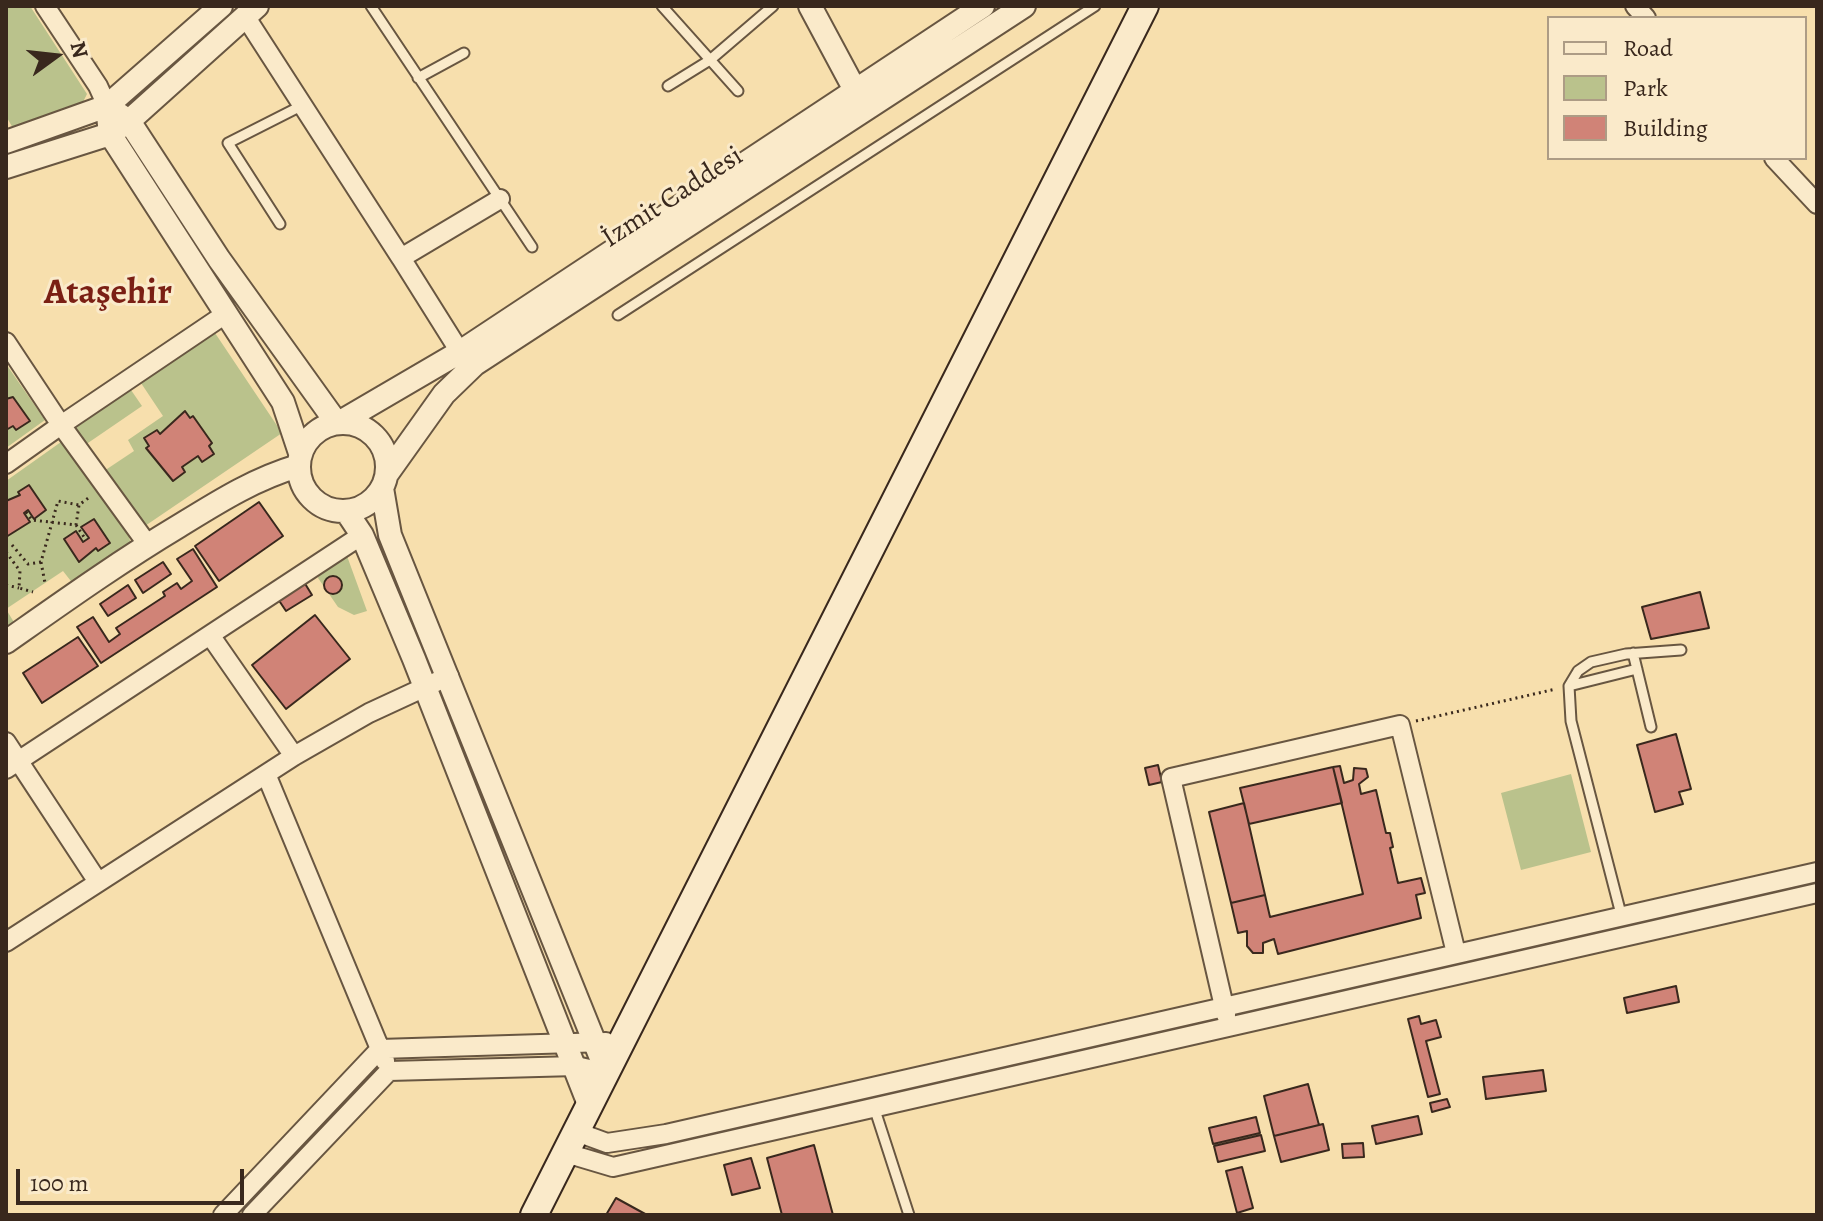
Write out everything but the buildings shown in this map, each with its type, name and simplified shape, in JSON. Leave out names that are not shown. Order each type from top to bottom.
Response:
[{"type":"main road","points":[[1119,59],[1139,6]]},
{"type":"main road","points":[[534,1215],[625,1042],[1145,6]]},
{"type":"street","points":[[45,6],[98,86],[107,106],[110,134],[283,402],[299,460],[301,481],[318,504],[346,511],[362,535],[568,1043],[590,1107]]},
{"type":"street","points":[[7,141],[107,106],[221,6]]},
{"type":"street","points":[[810,6],[855,90]]},
{"type":"street","name":"İzmit Caddesi","points":[[299,460],[315,431],[339,422],[460,352],[983,6]]},
{"type":"street","name":"İzmit Caddesi","points":[[346,511],[361,508],[384,481],[444,394],[475,364],[1024,6]]},
{"type":"street","points":[[6,167],[110,134],[129,121],[251,11],[303,105],[460,352]]},
{"type":"street","points":[[107,106],[129,121],[219,259],[339,422],[366,429],[383,448],[390,535],[607,1073]]},
{"type":"street","points":[[1776,160],[1817,204]]},
{"type":"street","points":[[401,258],[500,199]]},
{"type":"street","points":[[6,464],[227,313]]},
{"type":"street","points":[[6,342],[61,425],[148,545]]},
{"type":"street","points":[[6,642],[148,545],[257,479],[299,460]]},
{"type":"street","points":[[12,765],[362,535]]},
{"type":"street","points":[[210,635],[294,756]]},
{"type":"street","points":[[6,942],[294,756],[449,676]]},
{"type":"street","points":[[1229,1025],[1171,778],[1400,725],[1456,953]]},
{"type":"street","points":[[6,742],[12,765],[98,882]]},
{"type":"street","points":[[266,774],[389,1071]]},
{"type":"street","points":[[571,1143],[607,1143],[666,1134],[1224,1004],[1622,918],[1817,872]]},
{"type":"street","points":[[571,1143],[613,1167],[1817,893]]},
{"type":"street","points":[[223,1215],[380,1049],[625,1042]]},
{"type":"street","points":[[252,1215],[389,1071],[576,1066],[607,1073]]},
{"type":"lane","points":[[371,6],[532,247]]},
{"type":"lane","points":[[662,6],[738,91]]},
{"type":"lane","points":[[668,86],[710,60],[773,6]]},
{"type":"lane","points":[[618,315],[1095,6]]},
{"type":"lane","points":[[418,78],[464,53]]},
{"type":"lane","points":[[280,224],[228,143],[303,105]]},
{"type":"lane","points":[[1622,918],[1571,721],[1569,686],[1572,677],[1584,665],[1633,653],[1681,650]]},
{"type":"lane","points":[[1633,653],[1651,727]]},
{"type":"lane","points":[[1569,686],[1637,669]]},
{"type":"lane","points":[[874,1107],[909,1215]]},
{"type":"path","points":[[86,540],[76,525],[79,505],[97,492]]},
{"type":"path","points":[[45,583],[41,562],[58,501],[79,505]]},
{"type":"path","points":[[26,512],[32,520],[76,525]]},
{"type":"path","points":[[6,545],[12,545],[28,564],[41,562]]},
{"type":"path","points":[[6,552],[20,571],[19,588]]},
{"type":"path","points":[[6,585],[33,592]]},
{"type":"path","points":[[1400,725],[1569,686]]},
{"type":"green space","points":[[6,6],[30,6],[87,94],[80,108],[14,130],[6,116]]},
{"type":"green space","points":[[215,333],[282,433],[142,528],[104,471],[134,451],[128,440],[163,416],[141,383]],"holes":[[[185,411],[190,418],[193,416],[211,444],[182,467],[185,473],[173,481],[147,448],[145,438],[157,430],[160,434]]]},
{"type":"green space","points":[[6,364],[45,420],[6,448]]},
{"type":"green space","points":[[131,390],[142,406],[85,445],[74,428]]},
{"type":"green space","points":[[61,442],[128,532],[131,545],[74,585],[63,571],[6,609],[6,481]]},
{"type":"green space","points":[[341,553],[347,556],[367,611],[354,615],[338,607],[318,578],[321,567]]},
{"type":"green space","points":[[6,609],[15,624],[6,630]]},
{"type":"green space","points":[[1571,774],[1591,852],[1521,870],[1501,793]]},
{"type":"district","name":"Ataşehir","points":[[108,294]]}]
